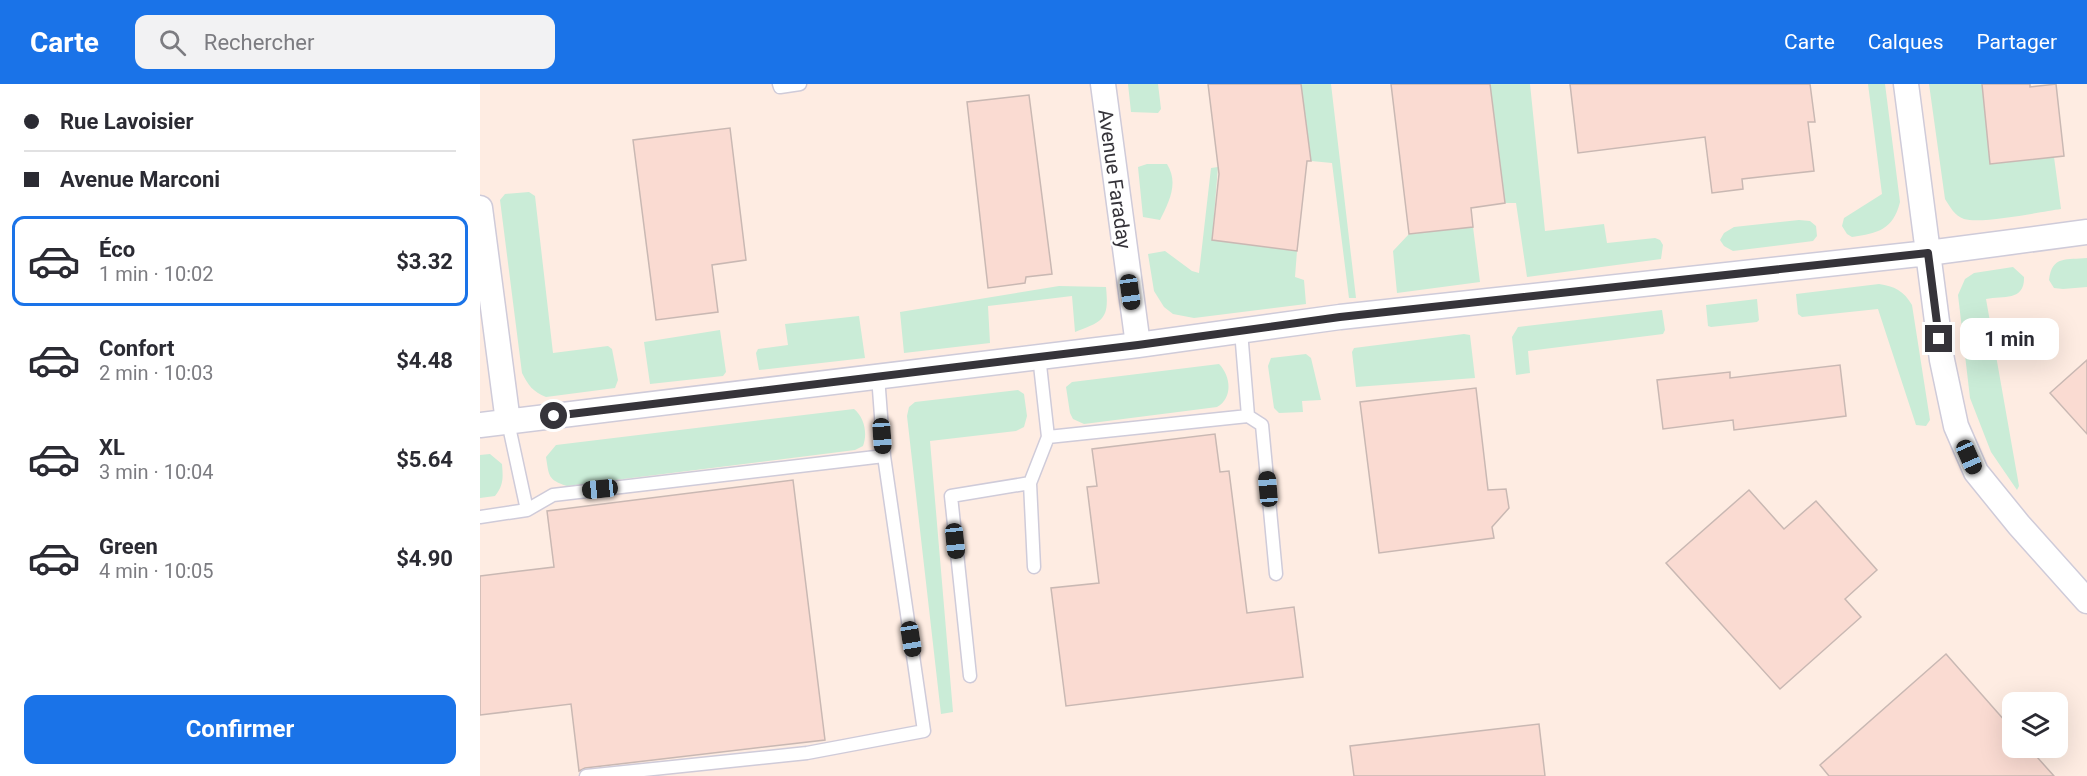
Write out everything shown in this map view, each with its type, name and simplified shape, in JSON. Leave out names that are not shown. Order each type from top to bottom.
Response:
[{"type":"street","name":"Avenue Faraday","points":[[1103,84],[1138,345]]},
{"type":"street","points":[[1906,84],[1942,360],[1956,426],[1976,472],[2019,525],[2087,601]]},
{"type":"street","points":[[480,208],[483,247],[508,422]]},
{"type":"street","points":[[480,425],[1138,345],[1340,317],[1928,253],[2087,232]]},
{"type":"lane","points":[[779,84],[780,87],[801,84]]},
{"type":"lane","points":[[1241,331],[1248,416]]},
{"type":"lane","points":[[1034,567],[1030,483],[1048,437],[1039,356]]},
{"type":"lane","points":[[586,776],[807,753],[924,731],[884,456],[878,376]]},
{"type":"lane","points":[[1048,437],[1248,416],[1262,425],[1276,574]]},
{"type":"lane","points":[[508,422],[527,510]]},
{"type":"lane","points":[[480,517],[527,510],[553,495],[884,456]]},
{"type":"lane","points":[[970,676],[951,496],[1030,483]]},
{"type":"shaded area","points":[[480,84],[2087,84],[2087,776],[480,776]]},
{"type":"green space","points":[[1128,84],[1158,84],[1161,109],[1158,113],[1131,112]]},
{"type":"green space","points":[[1301,84],[1331,84],[1356,298],[1349,298],[1332,163],[1311,161]]},
{"type":"green space","points":[[1490,84],[1530,84],[1545,231],[1604,224],[1607,243],[1655,238],[1660,240],[1663,245],[1661,259],[1527,277],[1516,203],[1505,203]]},
{"type":"green space","points":[[1868,84],[1885,84],[1900,202],[1889,224],[1877,232],[1852,237],[1842,226],[1844,218],[1882,194]]},
{"type":"green space","points":[[1929,84],[1982,84],[1990,164],[2054,157],[2061,209],[1984,220],[1964,219],[1955,213],[1945,199]]},
{"type":"green space","points":[[1147,164],[1167,164],[1171,171],[1171,192],[1160,220],[1143,217],[1138,167]]},
{"type":"green space","points":[[1218,167],[1212,240],[1297,251],[1295,277],[1304,280],[1306,304],[1194,318],[1173,314],[1164,307],[1154,291],[1148,254],[1165,251],[1192,271],[1199,273],[1211,168]]},
{"type":"green space","points":[[529,192],[535,196],[553,353],[608,346],[612,349],[618,380],[615,388],[546,397],[531,388],[522,373],[500,200],[505,194]]},
{"type":"green space","points":[[1799,220],[1810,221],[1816,226],[1817,236],[1813,241],[1733,251],[1724,246],[1720,240],[1724,233],[1734,227]]},
{"type":"green space","points":[[1473,227],[1480,282],[1397,293],[1393,251],[1409,234]]},
{"type":"green space","points":[[2087,258],[2087,287],[2054,288],[2049,280],[2053,266],[2062,260]]},
{"type":"green space","points":[[2013,267],[2024,277],[2021,290],[2012,296],[1986,299],[2019,486],[2017,490],[1991,452],[1970,398],[1958,295],[1965,279],[1974,273]]},
{"type":"green space","points":[[1879,284],[1898,290],[1912,305],[1930,420],[1926,426],[1916,425],[1878,309],[1802,317],[1798,314],[1796,294]]},
{"type":"green space","points":[[1059,286],[1106,287],[1107,306],[1103,317],[1093,325],[1075,332],[1072,296],[988,306],[990,343],[904,353],[900,312]]},
{"type":"green space","points":[[1757,299],[1759,320],[1757,322],[1708,326],[1706,305]]},
{"type":"green space","points":[[1662,310],[1665,330],[1663,334],[1528,351],[1530,373],[1516,375],[1512,337],[1518,327]]},
{"type":"green space","points":[[859,316],[865,358],[759,370],[756,353],[758,349],[788,345],[785,324]]},
{"type":"green space","points":[[720,330],[726,372],[723,376],[650,384],[644,342]]},
{"type":"green space","points":[[1470,335],[1475,378],[1356,387],[1352,352],[1354,348]]},
{"type":"green space","points":[[1306,354],[1311,358],[1321,400],[1302,401],[1303,412],[1279,413],[1274,408],[1268,366],[1271,358]]},
{"type":"green space","points":[[1219,364],[1226,375],[1229,387],[1226,398],[1217,407],[1084,424],[1073,419],[1070,413],[1066,387],[1072,382]]},
{"type":"green space","points":[[1018,390],[1024,394],[1027,416],[1024,427],[1016,431],[930,441],[953,712],[941,714],[907,416],[909,407],[915,402]]},
{"type":"green space","points":[[854,409],[863,421],[865,431],[863,446],[855,450],[567,486],[556,482],[550,476],[548,469],[546,457],[556,445]]},
{"type":"green space","points":[[490,454],[502,464],[503,477],[495,496],[480,498],[480,455]]},
{"type":"building","points":[[1208,84],[1301,84],[1311,161],[1307,161],[1297,251],[1212,240],[1219,174]]},
{"type":"building","points":[[1391,84],[1490,84],[1505,203],[1471,208],[1473,227],[1409,234]]},
{"type":"building","points":[[1570,84],[1810,84],[1815,122],[1808,122],[1814,171],[1742,179],[1743,189],[1712,193],[1705,137],[1578,153]]},
{"type":"building","points":[[1982,84],[2030,84],[2030,87],[2056,84],[2064,156],[1990,164]]},
{"type":"building","points":[[1029,95],[1052,274],[1026,277],[1025,283],[988,288],[967,102]]},
{"type":"building","points":[[730,128],[746,260],[712,265],[718,312],[656,320],[633,140]]},
{"type":"building","points":[[2087,360],[2087,434],[2050,393]]},
{"type":"building","points":[[1840,365],[1846,416],[1734,430],[1733,420],[1663,429],[1657,380],[1730,372],[1730,378]]},
{"type":"building","points":[[1476,388],[1488,490],[1506,489],[1509,508],[1492,527],[1494,538],[1379,553],[1360,402]]},
{"type":"building","points":[[1215,434],[1220,472],[1229,471],[1247,613],[1294,607],[1303,677],[1066,706],[1051,588],[1099,583],[1087,487],[1097,486],[1092,449]]},
{"type":"building","points":[[793,480],[825,740],[585,768],[579,771],[571,704],[480,715],[480,576],[554,567],[547,511]]},
{"type":"building","points":[[1749,490],[1784,529],[1816,501],[1877,570],[1845,599],[1861,617],[1780,689],[1666,563]]},
{"type":"building","points":[[1946,654],[2002,718],[2002,758],[2038,758],[2054,776],[1829,776],[1820,765]]},
{"type":"building","points":[[1539,724],[1545,776],[1354,776],[1350,746]]},
{"type":"route","points":[[554,416],[1138,345],[1340,317],[1928,253],[1939,339]]}]
